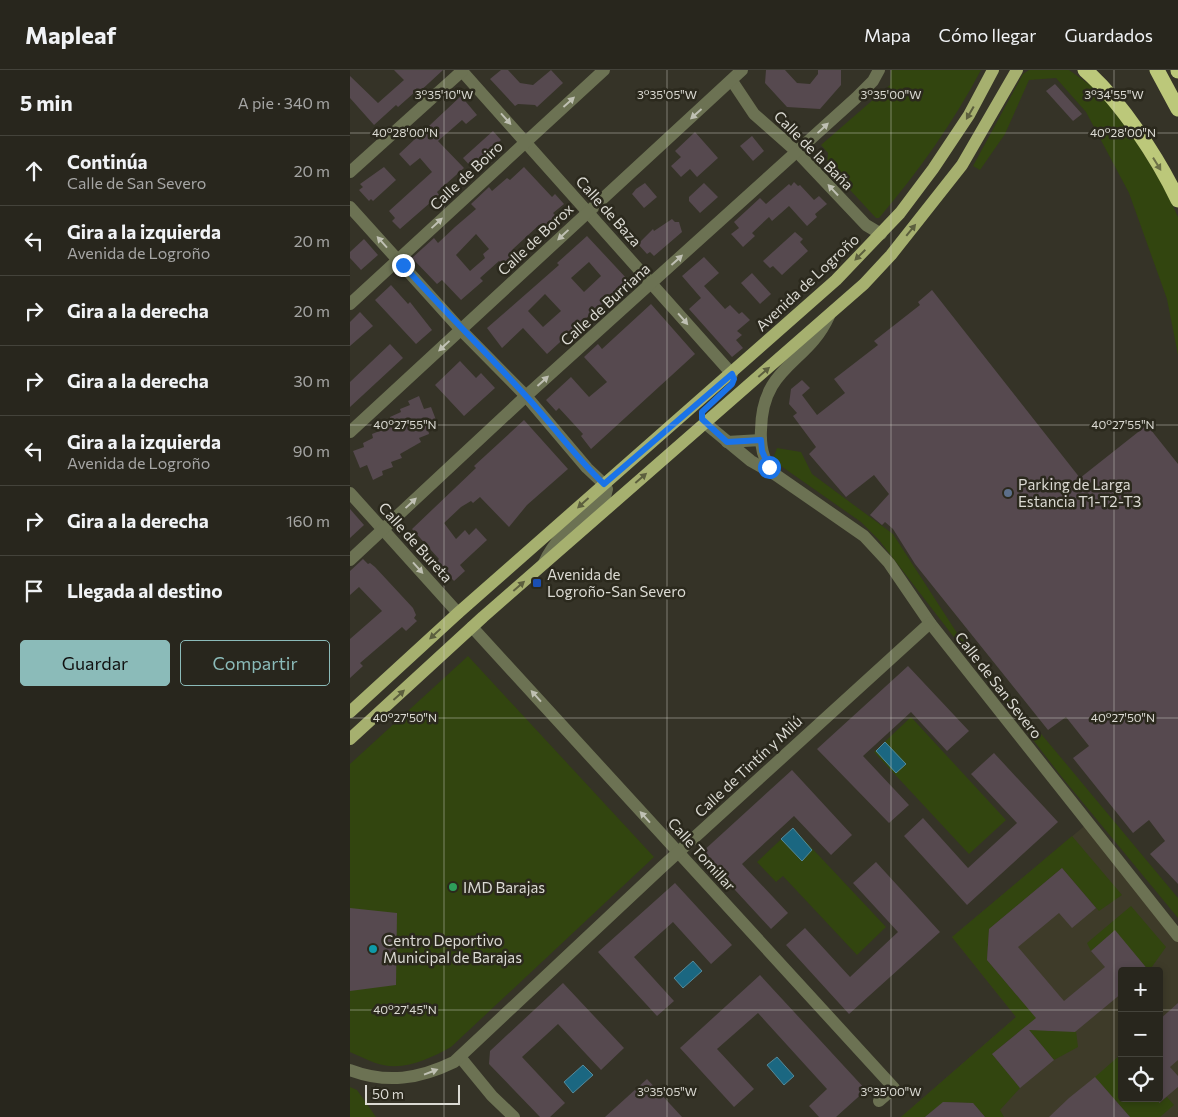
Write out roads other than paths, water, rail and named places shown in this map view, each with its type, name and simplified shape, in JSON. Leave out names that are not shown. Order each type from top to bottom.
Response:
[{"type":"highway","points":[[1085,70],[1114,100],[1145,145],[1178,200]]},
{"type":"highway","points":[[1157,70],[1178,110]]},
{"type":"main road","name":"Avenida de Logroño","points":[[350,712],[458,613],[732,374],[816,298],[881,234],[933,169],[969,116],[993,70]]},
{"type":"main road","points":[[350,739],[544,563],[829,316],[891,255],[943,191],[978,139],[1017,70]]},
{"type":"main road","points":[[705,422],[702,419],[702,412],[732,384],[734,379],[732,374]]},
{"type":"main road","points":[[458,613],[472,627]]},
{"type":"street","name":"Calle de Boiro","points":[[350,304],[604,70]]},
{"type":"street","name":"Calle de Borox","points":[[350,432],[742,70]]},
{"type":"street","name":"Calle de Burriana","points":[[350,560],[526,396],[797,152],[873,81],[879,70]]},
{"type":"street","name":"Calle de Baza","points":[[462,71],[732,374]]},
{"type":"street","points":[[350,172],[462,71]]},
{"type":"street","name":"Calle de la Baña","points":[[732,81],[754,114],[797,152],[866,225],[881,234]]},
{"type":"street","points":[[350,207],[461,330],[526,396],[607,489],[605,497],[557,542],[549,552],[544,563]]},
{"type":"street","points":[[727,442],[761,440],[763,410],[769,389],[775,379],[823,329],[829,316]]},
{"type":"street","name":"Calle de San Severo","points":[[705,422],[751,461],[776,475],[864,536],[889,563],[930,623],[1178,936]]},
{"type":"street","name":"Calle de San Severo","points":[[761,440],[765,461],[776,475]]},
{"type":"street","name":"Calle de Bureta","points":[[350,492],[458,613]]},
{"type":"street","name":"Calle de Tintín y Milú","points":[[350,1070],[383,1078],[411,1078],[434,1072],[460,1057],[677,853],[930,623]]},
{"type":"street","name":"Calle Tomillar","points":[[472,627],[894,1088],[879,1101]]},
{"type":"street","points":[[460,1057],[492,1096],[514,1117]]},
{"type":"water","points":[[885,742],[906,764],[896,773],[876,751]]},
{"type":"water","points":[[793,828],[812,850],[802,861],[781,839]]},
{"type":"water","points":[[693,961],[702,971],[683,988],[674,978]]},
{"type":"water","points":[[777,1057],[794,1076],[784,1085],[767,1065]]},
{"type":"water","points":[[583,1065],[593,1075],[573,1093],[564,1082]]},
{"type":"place","name":"Parking de Larga Estancia T1-T2-T3","points":[[1008,493]]},
{"type":"place","name":"Avenida de Logroño-San Severo","points":[[537,583]]},
{"type":"place","name":"IMD Barajas","points":[[453,887]]},
{"type":"place","name":"Centro Deportivo Municipal de Barajas","points":[[373,949]]}]
